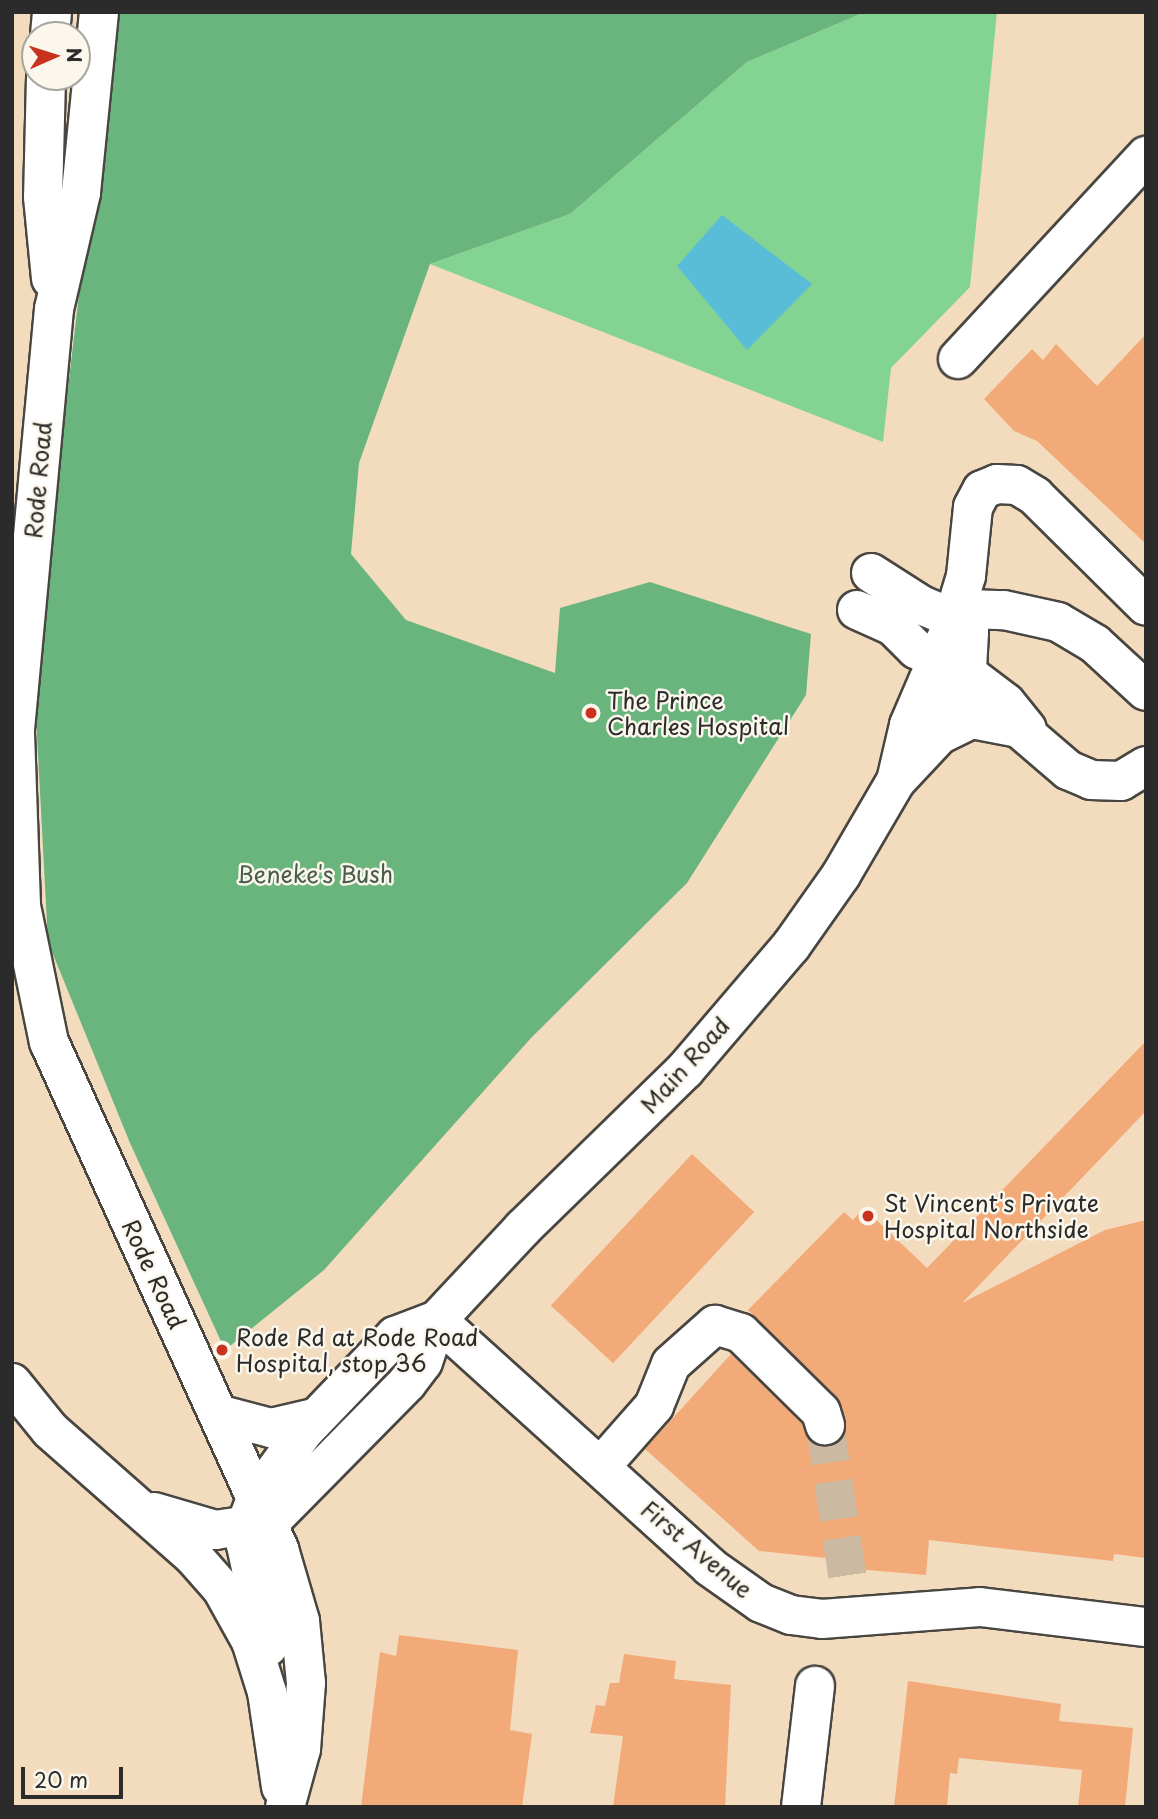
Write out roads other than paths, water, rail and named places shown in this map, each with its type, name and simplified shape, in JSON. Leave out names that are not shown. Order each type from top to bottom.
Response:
[{"type":"street","name":"Rode Road","points":[[100,12],[81,193],[54,309],[13,738],[21,906],[49,1042],[221,1415],[257,1515],[300,1621],[306,1683],[301,1749],[284,1807]]},
{"type":"street","name":"Rode Road","points":[[46,91],[43,197],[54,309]]},
{"type":"street","points":[[958,359],[1146,156]]},
{"type":"street","name":"Main Road","points":[[896,781],[909,725],[951,664],[953,619],[966,576],[973,507],[979,492],[997,484],[1017,485],[1035,496],[1146,606]]},
{"type":"street","points":[[1032,737],[1012,709],[951,664],[916,649],[864,593],[953,619],[964,610],[981,609],[1058,622],[1095,643],[1146,691]]},
{"type":"street","points":[[939,736],[951,664]]},
{"type":"street","name":"Main Road","points":[[257,1515],[407,1383],[423,1362],[437,1320],[523,1228],[685,1070],[783,956],[841,875],[896,781],[939,736],[958,723],[979,719],[1013,726],[1032,737],[1061,765],[1091,780],[1121,781],[1146,766]]},
{"type":"street","name":"Main Road","points":[[257,1515],[314,1418],[395,1336],[437,1320]]},
{"type":"street","name":"First Avenue","points":[[437,1320],[602,1465],[733,1587],[792,1615],[850,1602],[980,1607],[1146,1627]]},
{"type":"street","points":[[602,1465],[654,1406],[671,1364],[715,1325],[740,1333],[821,1412],[825,1425]]},
{"type":"street","name":"Rode Road","points":[[12,1383],[50,1430],[193,1556],[222,1589],[251,1641],[271,1708],[284,1807]]},
{"type":"street","points":[[221,1415],[271,1428],[314,1418]]},
{"type":"street","points":[[122,1493],[155,1513],[194,1527],[257,1515],[271,1708]]},
{"type":"street","points":[[802,1807],[815,1686]]},
{"type":"water","points":[[722,215],[812,284],[747,350],[677,266]]},
{"type":"tunnel","points":[[825,1425],[849,1588]]},
{"type":"place","name":"The Prince Charles Hospital","points":[[591,713]]},
{"type":"place","name":"St Vincent's Private Hospital Northside","points":[[868,1216]]},
{"type":"place","name":"Rode Rd at Rode Road Hospital, stop 36","points":[[222,1350]]},
{"type":"park label","name":"Beneke's Bush","points":[[315,874]]}]
